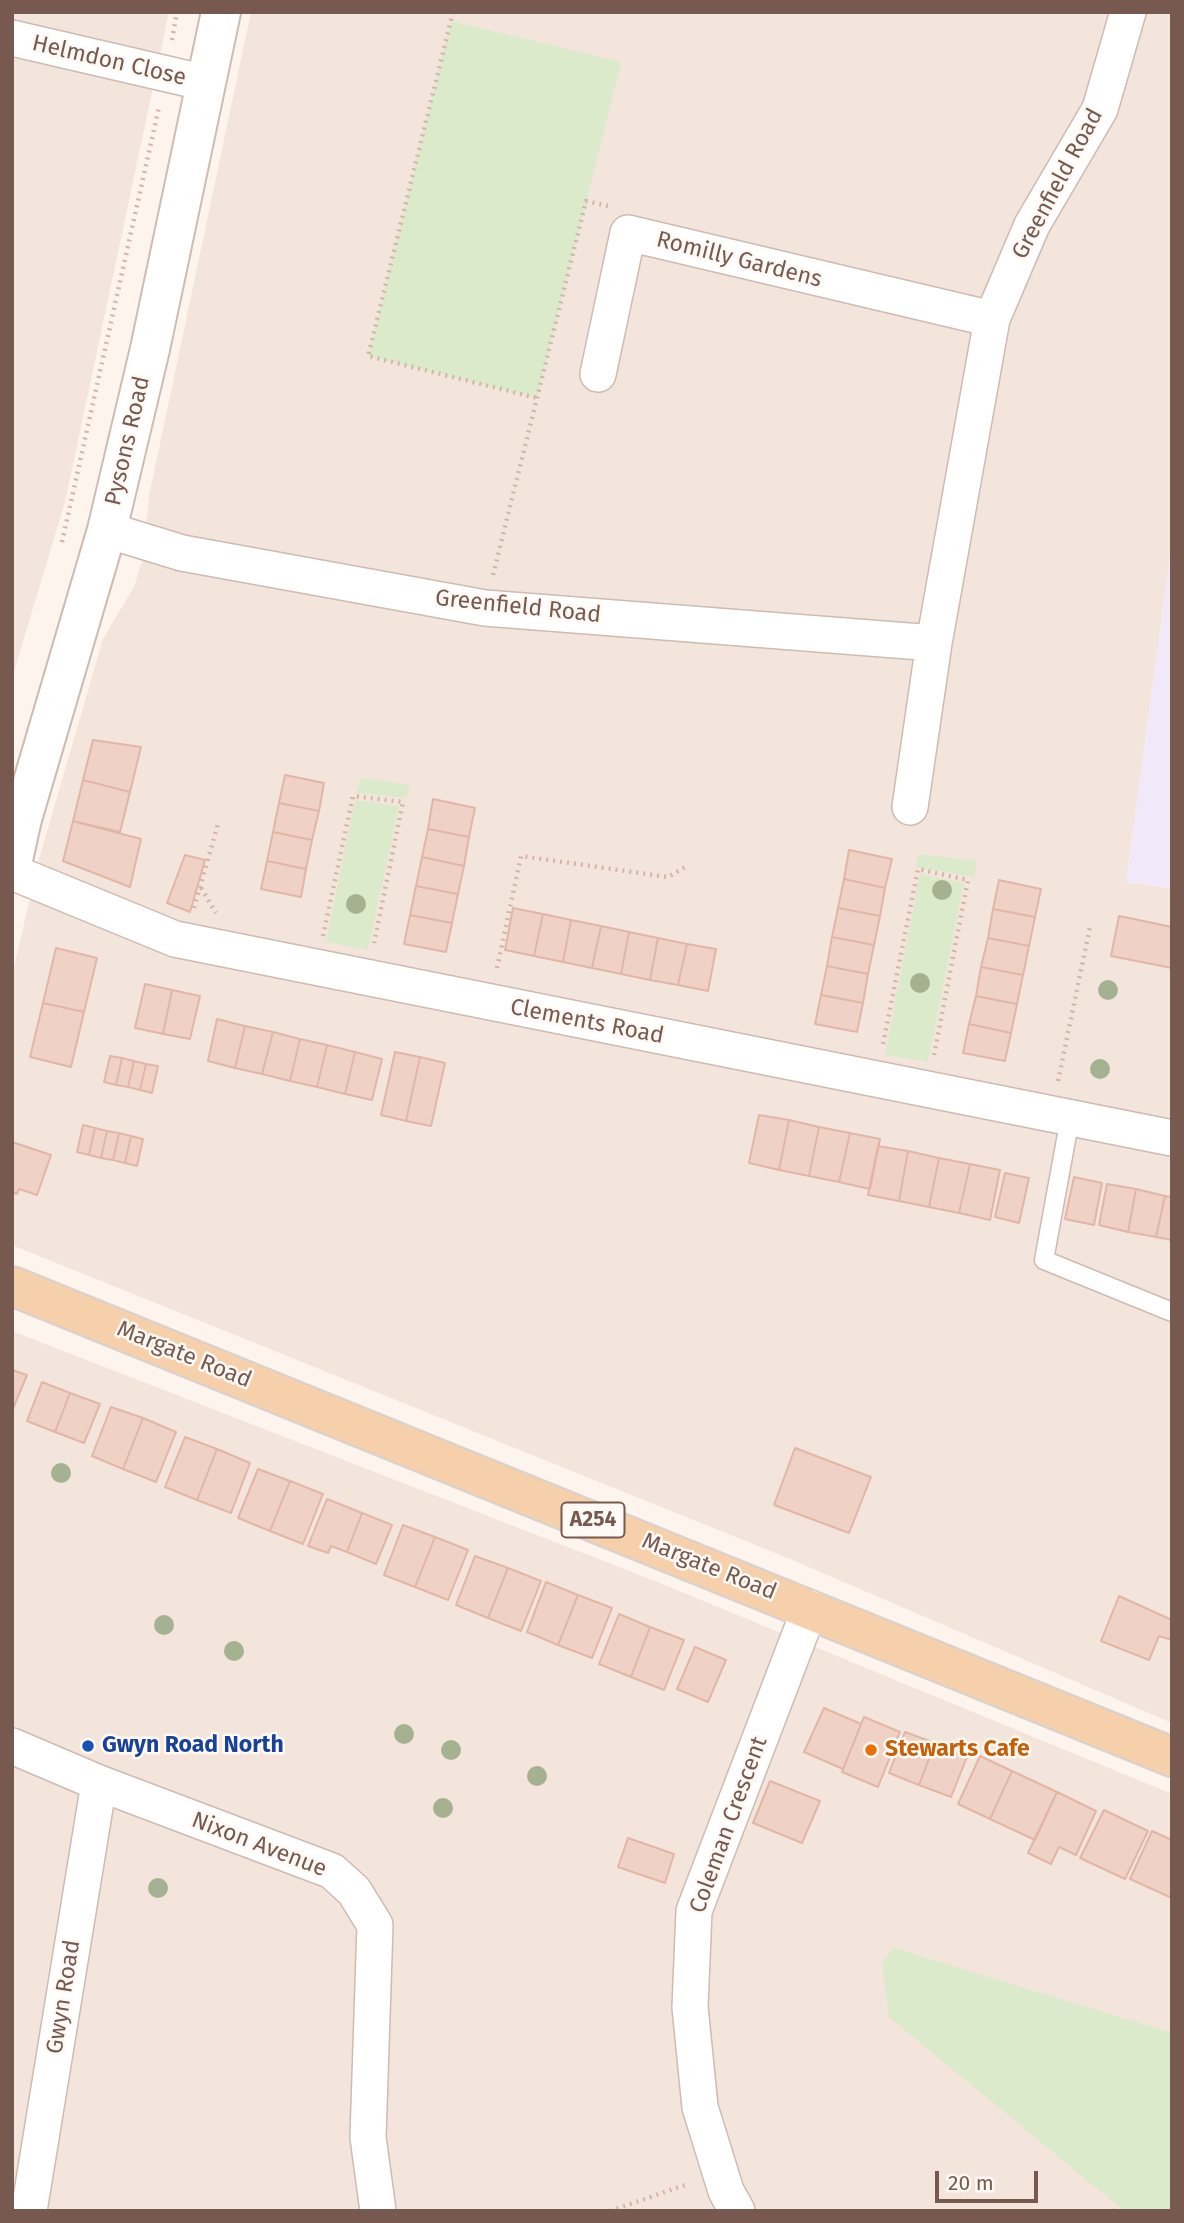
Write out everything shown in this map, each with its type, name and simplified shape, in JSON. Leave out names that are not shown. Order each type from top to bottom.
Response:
[{"type":"main road","name":"Margate Road","points":[[12,1286],[1170,1751]]},
{"type":"street","name":"Pysons Road","points":[[12,864],[22,819],[107,530],[150,349],[221,12]]},
{"type":"street","name":"Greenfield Road","points":[[910,807],[934,643],[992,319],[1031,225],[1100,109],[1128,12]]},
{"type":"street","name":"Helmdon Close","points":[[12,38],[205,83]]},
{"type":"street","name":"Romilly Gardens","points":[[598,374],[628,233],[992,319]]},
{"type":"street","name":"Greenfield Road","points":[[107,530],[181,553],[485,608],[934,643]]},
{"type":"street","name":"Clements Road","points":[[12,873],[185,941],[1172,1138]]},
{"type":"street","name":"Coleman Crescent","points":[[737,2211],[720,2173],[700,2107],[690,2007],[694,1911],[810,1608]]},
{"type":"street","name":"Nixon Avenue","points":[[12,1746],[99,1783],[332,1871],[354,1891],[375,1925],[368,2137],[378,2211]]},
{"type":"street","name":"Gwyn Road","points":[[29,2211],[99,1783]]},
{"type":"lane","points":[[1060,1116],[1044,1260],[1172,1312]]},
{"type":"path","points":[[59,552],[167,76],[177,12]]},
{"type":"path","points":[[453,12],[368,356],[537,398]]},
{"type":"path","points":[[485,608],[586,201],[616,208],[628,233]]},
{"type":"path","points":[[316,967],[353,796],[404,802],[367,978]]},
{"type":"path","points":[[185,941],[218,824]]},
{"type":"path","points":[[489,1002],[521,856],[668,877],[685,867]]},
{"type":"path","points":[[876,1079],[918,869],[968,880],[928,1090]]},
{"type":"path","points":[[1060,1116],[1090,927]]},
{"type":"path","points":[[610,2211],[720,2173]]},
{"type":"path","points":[[1114,2211],[1117,2205]]},
{"type":"shaded area","points":[[12,12],[169,12],[65,502],[12,678]]},
{"type":"shaded area","points":[[251,12],[1172,12],[1172,542],[1126,882],[1172,888],[1172,1723],[790,1559],[12,1245],[12,976],[39,859],[103,639],[134,587],[143,558],[149,496]]},
{"type":"shaded area","points":[[1172,542],[1172,888],[1126,882]]},
{"type":"shaded area","points":[[12,1331],[650,1579],[1172,1794],[1172,2211],[12,2211]]},
{"type":"green space","points":[[451,21],[621,62],[537,398],[368,356]]},
{"type":"green space","points":[[360,778],[410,785],[407,798],[357,793]]},
{"type":"green space","points":[[355,800],[399,806],[368,950],[326,942]]},
{"type":"green space","points":[[918,854],[977,861],[974,877],[916,867]]},
{"type":"green space","points":[[920,874],[964,883],[928,1062],[885,1055]]},
{"type":"green space","points":[[894,1948],[1172,2033],[1172,2211],[1126,2211],[1117,2205],[889,2017],[882,1963]]},
{"type":"building","points":[[93,740],[141,747],[130,792],[83,780]]},
{"type":"building","points":[[285,775],[324,783],[319,811],[279,803]]},
{"type":"building","points":[[83,780],[130,792],[120,832],[73,821]]},
{"type":"building","points":[[433,799],[475,808],[469,837],[428,829]]},
{"type":"building","points":[[279,803],[319,811],[312,840],[273,832]]},
{"type":"building","points":[[73,821],[141,839],[130,887],[63,861]]},
{"type":"building","points":[[428,829],[469,837],[464,866],[422,857]]},
{"type":"building","points":[[273,832],[312,840],[306,869],[267,861]]},
{"type":"building","points":[[849,850],[892,859],[885,888],[844,879]]},
{"type":"building","points":[[185,855],[205,860],[190,912],[167,903]]},
{"type":"building","points":[[422,857],[464,866],[458,894],[416,886]]},
{"type":"building","points":[[267,861],[306,869],[301,897],[261,889]]},
{"type":"building","points":[[844,879],[885,888],[880,916],[838,908]]},
{"type":"building","points":[[999,880],[1041,889],[1035,917],[993,909]]},
{"type":"building","points":[[416,886],[458,894],[452,923],[410,915]]},
{"type":"building","points":[[513,908],[543,914],[534,956],[505,950]]},
{"type":"building","points":[[838,908],[880,916],[874,945],[832,937]]},
{"type":"building","points":[[993,909],[1035,917],[1029,946],[988,938]]},
{"type":"building","points":[[543,914],[571,920],[563,962],[534,956]]},
{"type":"building","points":[[410,915],[452,923],[446,952],[404,944]]},
{"type":"building","points":[[1119,916],[1172,927],[1172,968],[1111,956]]},
{"type":"building","points":[[571,920],[601,926],[592,968],[563,962]]},
{"type":"building","points":[[601,926],[629,932],[621,974],[592,968]]},
{"type":"building","points":[[629,932],[658,938],[650,980],[621,974]]},
{"type":"building","points":[[832,937],[874,945],[868,974],[827,966]]},
{"type":"building","points":[[658,938],[687,944],[678,985],[650,980]]},
{"type":"building","points":[[988,938],[1029,946],[1023,975],[981,967]]},
{"type":"building","points":[[687,944],[716,949],[708,991],[678,985]]},
{"type":"building","points":[[56,948],[97,958],[84,1012],[43,1003]]},
{"type":"building","points":[[827,966],[868,974],[863,1003],[821,995]]},
{"type":"building","points":[[981,967],[1023,975],[1017,1004],[976,996]]},
{"type":"building","points":[[145,984],[172,990],[163,1034],[135,1028]]},
{"type":"building","points":[[172,990],[200,996],[190,1039],[163,1034]]},
{"type":"building","points":[[821,995],[863,1003],[857,1032],[815,1024]]},
{"type":"building","points":[[976,996],[1017,1004],[1011,1033],[969,1024]]},
{"type":"building","points":[[43,1003],[84,1012],[71,1067],[30,1057]]},
{"type":"building","points":[[217,1019],[245,1026],[235,1068],[208,1061]]},
{"type":"building","points":[[969,1024],[1011,1033],[1005,1061],[963,1053]]},
{"type":"building","points":[[245,1026],[273,1032],[262,1074],[235,1068]]},
{"type":"building","points":[[273,1032],[300,1039],[290,1081],[262,1074]]},
{"type":"building","points":[[300,1039],[327,1045],[317,1087],[290,1081]]},
{"type":"building","points":[[327,1045],[355,1052],[345,1094],[317,1087]]},
{"type":"building","points":[[355,1052],[382,1059],[372,1100],[345,1094]]},
{"type":"building","points":[[395,1052],[420,1057],[406,1121],[381,1115]]},
{"type":"building","points":[[110,1056],[122,1058],[116,1085],[104,1082]]},
{"type":"building","points":[[420,1057],[445,1063],[431,1126],[406,1121]]},
{"type":"building","points":[[122,1058],[134,1061],[128,1087],[116,1085]]},
{"type":"building","points":[[134,1061],[146,1064],[140,1090],[128,1087]]},
{"type":"building","points":[[146,1064],[158,1066],[152,1093],[140,1090]]},
{"type":"building","points":[[759,1115],[789,1120],[779,1170],[749,1163]]},
{"type":"building","points":[[789,1120],[819,1127],[809,1176],[779,1170]]},
{"type":"building","points":[[83,1125],[95,1128],[89,1155],[77,1152]]},
{"type":"building","points":[[819,1127],[850,1133],[839,1182],[809,1176]]},
{"type":"building","points":[[95,1128],[107,1131],[101,1158],[89,1155]]},
{"type":"building","points":[[107,1131],[119,1133],[113,1160],[101,1158]]},
{"type":"building","points":[[119,1133],[131,1136],[125,1163],[113,1160]]},
{"type":"building","points":[[850,1133],[880,1139],[870,1189],[839,1182]]},
{"type":"building","points":[[131,1136],[143,1139],[137,1166],[125,1163]]},
{"type":"building","points":[[12,1142],[51,1155],[37,1195],[19,1189],[17,1194],[12,1192]]},
{"type":"building","points":[[878,1146],[908,1151],[899,1201],[868,1195]]},
{"type":"building","points":[[908,1151],[939,1158],[929,1207],[899,1201]]},
{"type":"building","points":[[939,1158],[970,1164],[959,1213],[929,1207]]},
{"type":"building","points":[[970,1164],[1000,1170],[990,1220],[959,1213]]},
{"type":"building","points":[[1005,1173],[1029,1178],[1019,1223],[995,1217]]},
{"type":"building","points":[[1074,1177],[1102,1183],[1094,1225],[1065,1219]]},
{"type":"building","points":[[1107,1184],[1136,1189],[1128,1232],[1099,1225]]},
{"type":"building","points":[[1136,1189],[1165,1196],[1156,1237],[1128,1232]]},
{"type":"building","points":[[1165,1196],[1172,1197],[1172,1240],[1156,1237]]},
{"type":"building","points":[[12,1370],[27,1375],[12,1411]]},
{"type":"building","points":[[42,1382],[70,1393],[55,1432],[27,1421]]},
{"type":"building","points":[[70,1393],[100,1404],[84,1443],[55,1432]]},
{"type":"building","points":[[111,1407],[143,1418],[123,1469],[92,1456]]},
{"type":"building","points":[[143,1418],[176,1432],[156,1482],[123,1469]]},
{"type":"building","points":[[185,1437],[217,1449],[197,1500],[165,1487]]},
{"type":"building","points":[[795,1448],[871,1477],[849,1533],[774,1505]]},
{"type":"building","points":[[217,1449],[250,1463],[231,1513],[197,1500]]},
{"type":"building","points":[[258,1469],[290,1481],[270,1531],[238,1518]]},
{"type":"building","points":[[290,1481],[323,1494],[303,1544],[270,1531]]},
{"type":"building","points":[[327,1499],[362,1513],[347,1552],[331,1546],[328,1553],[308,1546]]},
{"type":"building","points":[[362,1513],[392,1525],[376,1564],[347,1552]]},
{"type":"building","points":[[403,1525],[435,1537],[415,1587],[384,1575]]},
{"type":"building","points":[[435,1537],[468,1550],[448,1600],[415,1587]]},
{"type":"building","points":[[475,1556],[508,1568],[488,1618],[456,1605]]},
{"type":"building","points":[[508,1568],[541,1581],[521,1631],[488,1618]]},
{"type":"building","points":[[546,1582],[578,1595],[558,1645],[527,1632]]},
{"type":"building","points":[[578,1595],[612,1608],[592,1658],[558,1645]]},
{"type":"building","points":[[1119,1596],[1172,1620],[1172,1640],[1159,1636],[1149,1660],[1101,1641]]},
{"type":"building","points":[[619,1614],[650,1627],[631,1677],[599,1664]]},
{"type":"building","points":[[650,1627],[684,1640],[664,1690],[631,1677]]},
{"type":"building","points":[[695,1647],[726,1660],[708,1702],[677,1689]]},
{"type":"building","points":[[824,1708],[861,1724],[843,1769],[804,1752]]},
{"type":"building","name":"Stewarts Cafe","points":[[864,1717],[900,1732],[878,1787],[842,1772]]},
{"type":"building","points":[[905,1732],[935,1743],[919,1785],[889,1773]]},
{"type":"building","points":[[935,1743],[967,1757],[951,1797],[919,1785]]},
{"type":"building","points":[[980,1756],[1012,1771],[990,1819],[958,1804]]},
{"type":"building","points":[[1012,1771],[1057,1792],[1035,1840],[990,1819]]},
{"type":"building","points":[[770,1781],[820,1801],[802,1843],[753,1823]]},
{"type":"building","points":[[1057,1792],[1096,1811],[1076,1855],[1059,1847],[1051,1864],[1028,1853]]},
{"type":"building","points":[[1104,1810],[1148,1831],[1125,1879],[1080,1858]]},
{"type":"building","points":[[1152,1831],[1172,1840],[1172,1898],[1130,1879]]},
{"type":"building","points":[[628,1838],[674,1854],[665,1883],[618,1867]]},
{"type":"place","name":"Gwyn Road North","points":[[88,1746]]},
{"type":"place","name":"Stewarts Cafe","points":[[871,1750]]}]
